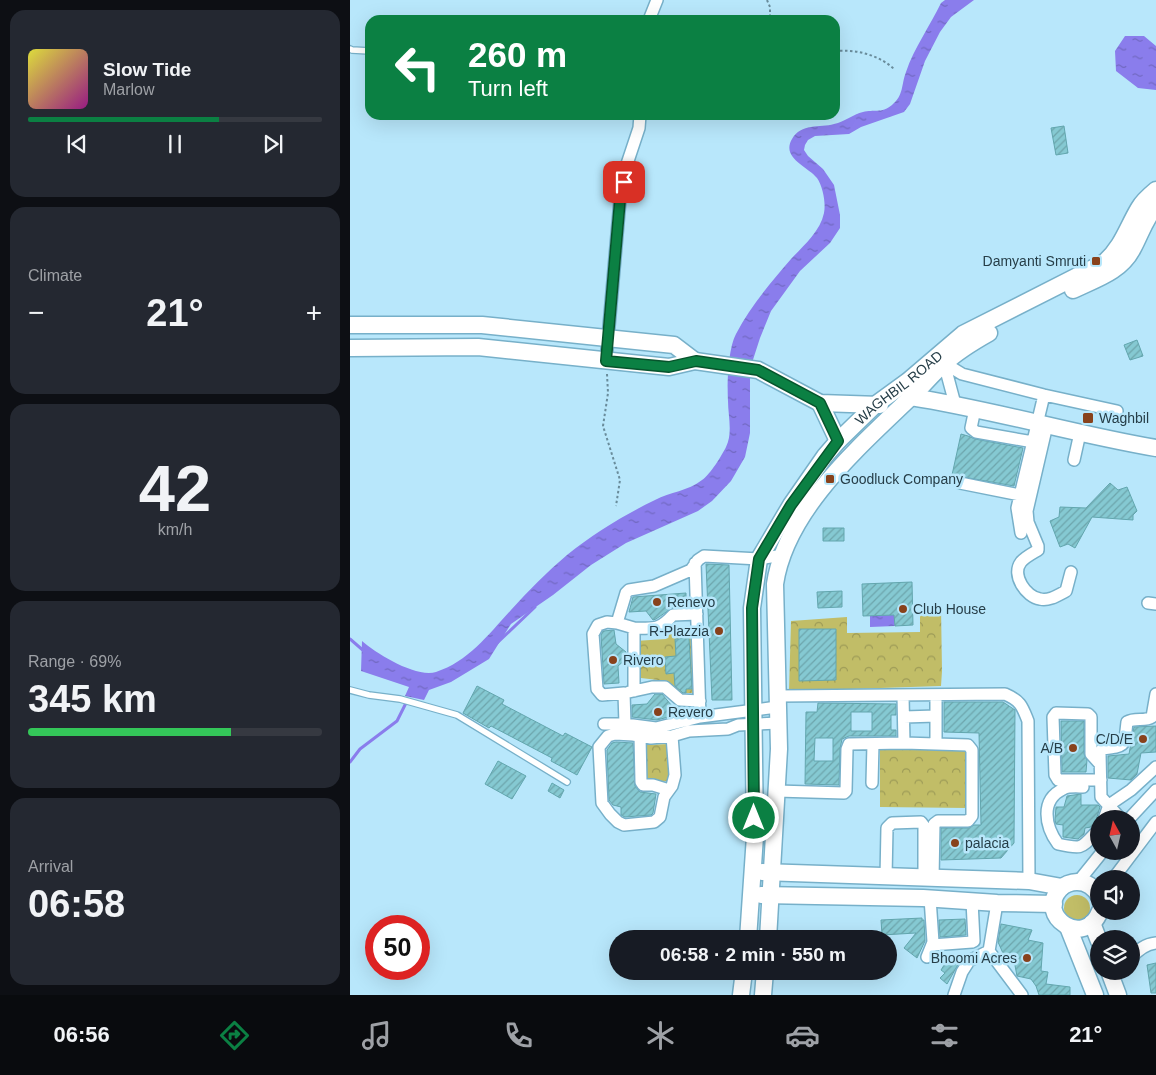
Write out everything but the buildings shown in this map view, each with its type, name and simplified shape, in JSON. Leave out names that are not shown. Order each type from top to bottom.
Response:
[{"type":"main road","name":"WAGHBIL ROAD","points":[[749,930],[755,836],[752,608],[759,559],[791,505],[835,445],[875,405],[940,359],[969,344],[983,330],[1103,270],[1113,271],[1148,215],[1153,202]]},
{"type":"main road","points":[[696,361],[674,345],[482,325],[350,325],[354,334],[350,347],[478,347],[669,367],[696,361],[758,370],[820,403],[875,405],[906,402],[955,404],[1156,448]]},
{"type":"main road","name":"WAGHBIL ROAD","points":[[769,930],[779,749],[775,584],[778,566],[793,532],[815,498],[846,461],[906,402],[940,359]]},
{"type":"main road","points":[[820,403],[835,445],[846,461]]},
{"type":"main road","points":[[755,836],[775,837]]},
{"type":"main road","points":[[752,871],[923,879],[1029,881],[1062,887]]},
{"type":"main road","points":[[869,876],[869,897]]},
{"type":"main road","points":[[913,898],[923,879]]},
{"type":"main road","points":[[1090,886],[1072,882],[1062,887],[1054,904],[1059,920],[1068,927],[1095,995]]},
{"type":"main road","points":[[751,894],[772,896],[930,898],[1054,904]]},
{"type":"main road","points":[[1068,927],[1083,928],[1092,920]]},
{"type":"main road","points":[[741,995],[743,980]]},
{"type":"main road","points":[[763,995],[764,980]]},
{"type":"street","points":[[651,15],[657,0]]},
{"type":"street","points":[[606,361],[620,200],[627,164],[639,128],[640,120]]},
{"type":"street","points":[[940,359],[962,374],[1117,411]]},
{"type":"street","points":[[940,359],[955,404]]},
{"type":"street","points":[[1044,395],[1042,424],[1027,510],[1028,522],[1038,550],[1022,561],[1020,565],[1020,582],[1033,597],[1052,599],[1066,591],[1071,572]]},
{"type":"street","points":[[974,409],[971,428],[976,432],[1033,442]]},
{"type":"street","points":[[1021,533],[1016,508],[1033,442],[1042,424]]},
{"type":"street","points":[[1074,460],[1080,432]]},
{"type":"street","points":[[960,482],[1020,495]]},
{"type":"street","points":[[616,623],[626,592],[654,586],[692,570],[698,560],[704,556],[759,559],[783,555]]},
{"type":"street","points":[[695,564],[700,717]]},
{"type":"street","points":[[697,614],[673,615],[663,626],[657,628],[634,628],[607,622],[598,625],[593,634],[597,689],[602,695],[652,687],[666,687],[680,700],[700,702]]},
{"type":"street","points":[[625,724],[634,628]]},
{"type":"street","points":[[672,736],[675,775],[672,786],[664,797],[660,817],[654,822],[624,825],[618,822],[602,803],[599,747],[608,736],[615,734],[651,738],[672,736],[689,731],[728,729],[778,709],[903,696],[1006,694],[1018,700],[1028,722],[1029,881]]},
{"type":"street","points":[[1113,810],[1101,797],[1100,753],[1102,749],[1121,747],[1125,743],[1127,722],[1152,717],[1156,694]]},
{"type":"street","points":[[936,695],[936,744]]},
{"type":"street","points":[[903,696],[904,743]]},
{"type":"street","points":[[1100,764],[1091,754],[1091,717],[1088,714],[1056,714],[1053,717],[1055,776],[1058,780],[1101,784]]},
{"type":"street","points":[[904,717],[936,716]]},
{"type":"street","points":[[604,724],[625,724],[656,728],[700,717],[754,717]]},
{"type":"street","points":[[640,736],[641,782],[643,785],[653,785],[669,790]]},
{"type":"street","points":[[777,791],[844,794],[846,791],[847,749],[850,744],[968,745],[972,750],[972,816],[968,820],[938,821],[934,824],[923,879]]},
{"type":"street","points":[[872,783],[873,744]]},
{"type":"street","points":[[1107,810],[1109,805],[1131,790],[1156,767]]},
{"type":"street","points":[[1090,839],[1082,847],[1076,848],[1058,844],[1050,826],[1046,808],[1049,800],[1064,788],[1101,784]]},
{"type":"street","points":[[1137,810],[1156,790]]},
{"type":"street","points":[[886,877],[887,828],[892,823],[920,822],[924,826],[923,879]]},
{"type":"street","points":[[1120,870],[1156,822]]},
{"type":"street","points":[[1078,882],[1096,860]]},
{"type":"street","points":[[927,957],[932,945],[930,898]]},
{"type":"street","points":[[932,945],[972,942],[974,940],[972,901]]},
{"type":"street","points":[[997,902],[989,951],[1022,995]]},
{"type":"street","points":[[1140,949],[1156,943]]},
{"type":"street","points":[[954,995],[962,972],[969,961],[989,951]]},
{"type":"lane","points":[[350,49],[365,51]]},
{"type":"lane","points":[[350,690],[422,704],[457,715],[567,782]]},
{"type":"path","points":[[767,0],[770,6],[770,15]]},
{"type":"path","points":[[840,51],[856,50],[888,63],[895,70]]},
{"type":"path","points":[[606,361],[608,393],[603,426],[620,480],[616,506]]},
{"type":"green space","points":[[920,607],[941,607],[941,686],[789,691],[791,621],[847,617],[847,633],[920,632]]},
{"type":"green space","points":[[692,630],[695,693],[674,693],[666,681],[641,678],[635,641],[666,639],[671,632]]},
{"type":"green space","points":[[670,744],[671,781],[645,782],[644,745]]},
{"type":"green space","points":[[880,749],[967,750],[967,808],[880,807]]},
{"type":"green space","points":[[1072,896],[1082,896],[1089,903],[1089,913],[1082,920],[1072,920],[1065,913],[1065,903]]},
{"type":"water","points":[[945,0],[974,0],[951,17],[940,32],[925,61],[910,104],[904,112],[861,127],[849,134],[815,136],[808,140],[805,145],[804,150],[808,156],[823,169],[834,185],[840,215],[840,228],[830,243],[800,271],[771,311],[750,369],[750,433],[745,457],[731,481],[712,501],[698,511],[626,543],[591,565],[553,595],[511,624],[489,659],[451,682],[429,690],[424,700],[405,696],[409,687],[361,671],[362,641],[397,664],[418,672],[436,672],[448,667],[468,654],[486,638],[538,582],[577,547],[632,512],[661,497],[691,487],[709,474],[728,442],[730,424],[728,376],[733,340],[761,295],[815,232],[824,213],[824,195],[821,186],[813,174],[792,157],[790,146],[792,139],[800,130],[838,123],[859,113],[881,110],[892,105],[899,97],[913,54],[941,3]]},
{"type":"water","points":[[1125,36],[1144,36],[1156,46],[1156,90],[1138,88],[1116,71],[1115,51]]},
{"type":"water","points":[[879,602],[894,602],[895,626],[870,627],[870,616],[879,616]]},
{"type":"waterway","points":[[496,644],[535,607]]},
{"type":"waterway","points":[[350,639],[365,652]]},
{"type":"waterway","points":[[350,762],[360,749],[397,721],[407,701]]},
{"type":"place","name":"Damyanti Smruti","points":[[1096,261]]},
{"type":"place","name":"Waghbil","points":[[1088,418]]},
{"type":"place","name":"Goodluck Company","points":[[830,479]]},
{"type":"place","name":"Renevo","points":[[657,602]]},
{"type":"place","name":"Club House","points":[[903,609]]},
{"type":"place","name":"R-Plazzia","points":[[719,631]]},
{"type":"place","name":"Rivero","points":[[613,660]]},
{"type":"place","name":"Revero","points":[[658,712]]},
{"type":"place","name":"C/D/E","points":[[1143,739]]},
{"type":"place","name":"A/B","points":[[1073,748]]},
{"type":"place","name":"palacia","points":[[955,843]]},
{"type":"place","name":"Bhoomi Acres","points":[[1027,958]]},
{"type":"route","points":[[624,182],[620,200],[606,361],[669,367],[696,361],[758,370],[820,403],[838,441],[825,456],[791,505],[759,559],[752,608],[754,818]]}]
